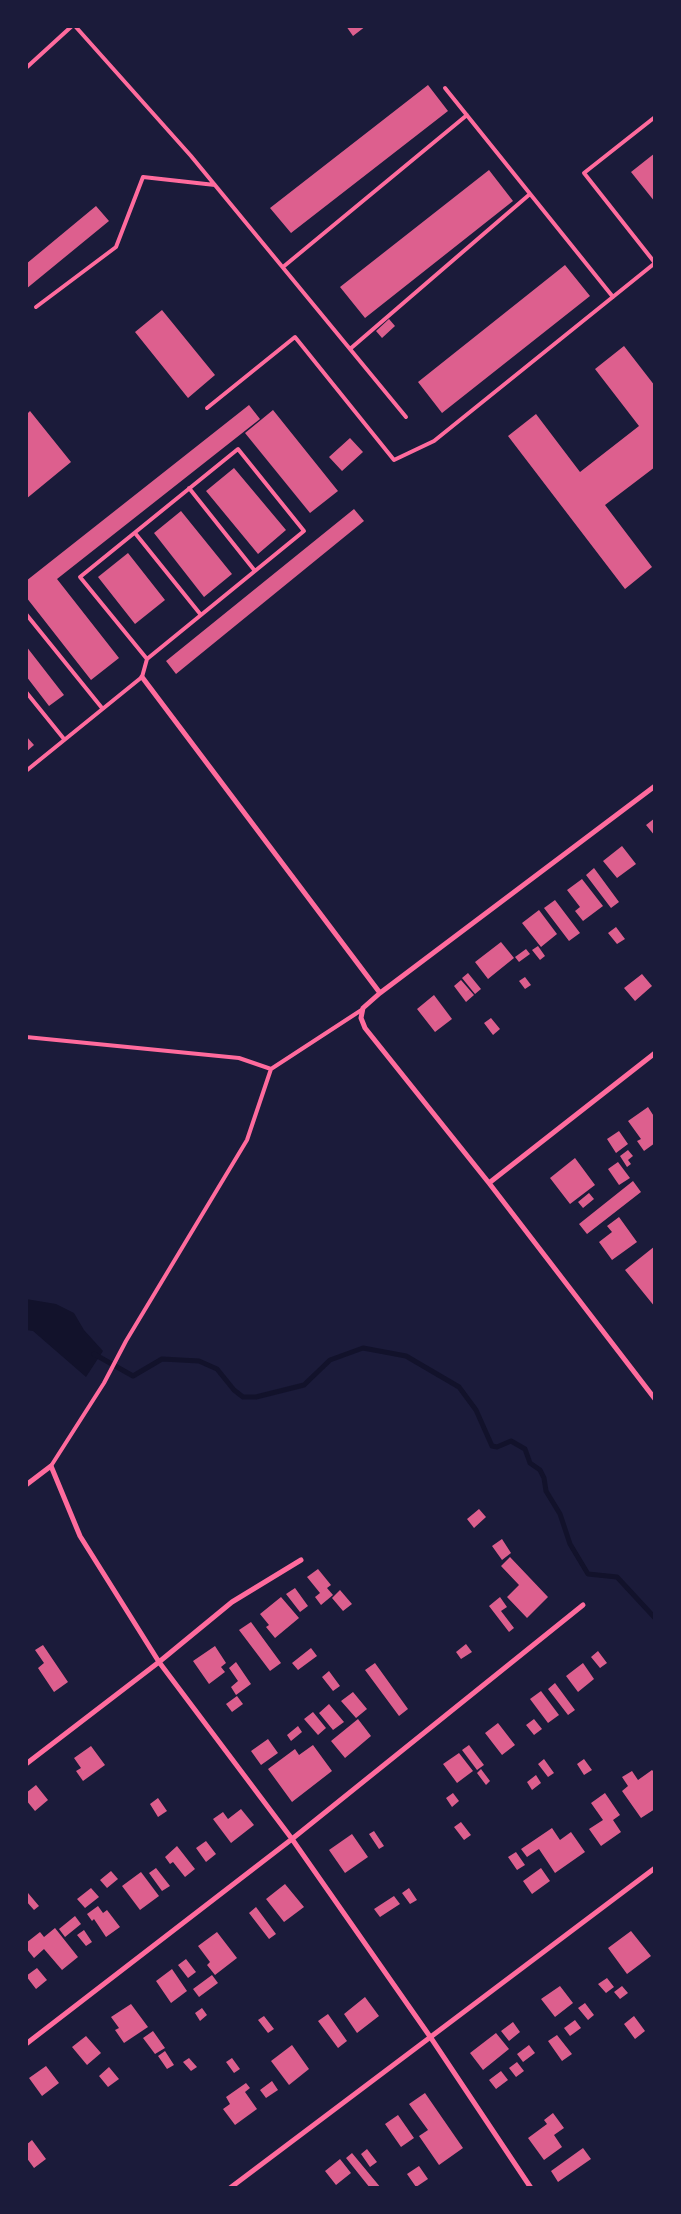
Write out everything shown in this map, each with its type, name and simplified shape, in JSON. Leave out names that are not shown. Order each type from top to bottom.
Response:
[{"type":"street","points":[[142,677],[380,993]]},
{"type":"street","points":[[654,1396],[489,1183],[365,1028],[361,1018],[364,1008],[380,993],[655,786]]},
{"type":"street","points":[[489,1183],[655,1053]]},
{"type":"street","points":[[26,1485],[51,1466],[80,1536],[159,1662],[292,1839],[431,2038],[530,2188]]},
{"type":"street","points":[[26,1764],[159,1662],[232,1602],[301,1560]]},
{"type":"street","points":[[26,2044],[292,1839],[583,1605]]},
{"type":"street","points":[[230,2188],[655,1868]]},
{"type":"lane","points":[[26,68],[73,26],[215,185],[406,417]]},
{"type":"lane","points":[[445,88],[613,297]]},
{"type":"lane","points":[[283,267],[467,115]]},
{"type":"lane","points":[[207,408],[294,337],[394,460],[434,440],[655,263],[584,173],[655,117]]},
{"type":"lane","points":[[36,307],[116,247],[143,177],[215,185]]},
{"type":"lane","points":[[350,349],[530,194]]},
{"type":"lane","points":[[26,771],[64,738],[142,677],[147,659],[304,531],[238,449],[80,577],[147,659]]},
{"type":"lane","points":[[189,488],[255,571]]},
{"type":"lane","points":[[135,533],[201,615]]},
{"type":"lane","points":[[26,614],[102,708]]},
{"type":"lane","points":[[26,692],[64,738]]},
{"type":"lane","points":[[51,1466],[104,1384],[126,1341],[247,1140],[271,1069],[364,1008]]},
{"type":"lane","points":[[26,1037],[239,1058],[271,1069]]},
{"type":"shaded area","points":[[26,1299],[56,1304],[74,1313],[84,1330],[103,1351],[86,1377],[33,1331],[26,1330]]},
{"type":"building","points":[[346,26],[366,26],[353,36]]},
{"type":"building","points":[[428,85],[448,111],[291,233],[270,208]]},
{"type":"building","points":[[655,153],[655,202],[631,172]]},
{"type":"building","points":[[489,170],[513,201],[365,318],[340,287]]},
{"type":"building","points":[[96,206],[109,221],[26,289],[26,264]]},
{"type":"building","points":[[565,265],[590,296],[442,413],[418,382]]},
{"type":"building","points":[[162,310],[215,375],[188,398],[135,332]]},
{"type":"building","points":[[389,319],[395,326],[382,338],[376,331]]},
{"type":"building","points":[[624,346],[655,386],[655,467],[605,505],[652,567],[625,589],[508,436],[536,414],[580,472],[639,426],[595,369]]},
{"type":"building","points":[[249,405],[260,419],[57,579],[119,658],[91,680],[26,597],[26,581]]},
{"type":"building","points":[[273,410],[338,491],[310,513],[245,433]]},
{"type":"building","points":[[30,411],[71,462],[26,499],[26,415]]},
{"type":"building","points":[[350,438],[363,452],[342,471],[329,457]]},
{"type":"building","points":[[234,468],[286,530],[258,554],[206,491]]},
{"type":"building","points":[[354,509],[364,521],[176,674],[166,661]]},
{"type":"building","points":[[181,511],[232,574],[204,597],[154,533]]},
{"type":"building","points":[[128,553],[165,600],[135,624],[98,577]]},
{"type":"building","points":[[26,646],[64,695],[49,706],[26,676]]},
{"type":"building","points":[[26,736],[34,745],[26,752]]},
{"type":"building","points":[[655,818],[655,836],[646,825]]},
{"type":"building","points":[[622,846],[636,864],[617,878],[603,861]]},
{"type":"building","points":[[594,868],[619,902],[611,908],[586,875]]},
{"type":"building","points":[[582,879],[603,906],[583,921],[575,911],[580,907],[567,890]]},
{"type":"building","points":[[555,900],[580,933],[569,941],[544,908]]},
{"type":"building","points":[[539,910],[557,934],[541,947],[522,923]]},
{"type":"building","points":[[616,927],[625,939],[617,944],[608,933]]},
{"type":"building","points":[[501,942],[514,958],[488,979],[475,962]]},
{"type":"building","points":[[538,946],[545,956],[540,960],[532,950]]},
{"type":"building","points":[[526,949],[530,954],[519,962],[515,957]]},
{"type":"building","points":[[468,973],[481,989],[475,994],[462,978]]},
{"type":"building","points":[[642,974],[652,986],[635,1001],[624,988]]},
{"type":"building","points":[[525,977],[531,985],[525,989],[519,981]]},
{"type":"building","points":[[461,980],[474,995],[466,1002],[454,986]]},
{"type":"building","points":[[434,995],[452,1019],[435,1032],[417,1009]]},
{"type":"building","points":[[491,1018],[500,1029],[493,1035],[484,1023]]},
{"type":"building","points":[[648,1107],[655,1118],[655,1143],[644,1151],[637,1141],[641,1139],[628,1121]]},
{"type":"building","points":[[619,1131],[628,1144],[616,1153],[607,1139]]},
{"type":"building","points":[[628,1150],[633,1156],[628,1160],[631,1164],[627,1167],[620,1156]]},
{"type":"building","points":[[575,1158],[595,1185],[570,1204],[550,1178]]},
{"type":"building","points":[[618,1162],[630,1178],[619,1185],[608,1169]]},
{"type":"building","points":[[633,1181],[641,1192],[587,1234],[579,1224]]},
{"type":"building","points":[[589,1193],[594,1199],[583,1208],[578,1202]]},
{"type":"building","points":[[619,1217],[637,1242],[612,1260],[599,1242],[612,1232],[607,1226]]},
{"type":"building","points":[[655,1246],[655,1307],[625,1270]]},
{"type":"building","points":[[479,1509],[486,1517],[474,1528],[467,1519]]},
{"type":"building","points":[[502,1539],[511,1553],[502,1560],[492,1546]]},
{"type":"building","points":[[510,1557],[548,1597],[527,1618],[507,1597],[519,1585],[501,1566]]},
{"type":"building","points":[[318,1569],[331,1585],[327,1588],[333,1595],[321,1605],[315,1597],[320,1593],[307,1577]]},
{"type":"building","points":[[295,1588],[308,1606],[300,1612],[286,1594]]},
{"type":"building","points":[[340,1590],[352,1604],[343,1611],[332,1598]]},
{"type":"building","points":[[281,1597],[299,1618],[275,1638],[266,1627],[269,1625],[260,1614]]},
{"type":"building","points":[[500,1597],[507,1607],[501,1611],[514,1628],[509,1632],[489,1606]]},
{"type":"building","points":[[251,1622],[281,1663],[270,1671],[239,1630]]},
{"type":"building","points":[[466,1644],[472,1652],[461,1659],[456,1652]]},
{"type":"building","points":[[43,1645],[68,1682],[54,1692],[38,1668],[44,1663],[35,1650]]},
{"type":"building","points":[[215,1646],[226,1663],[221,1667],[225,1672],[209,1684],[193,1661]]},
{"type":"building","points":[[311,1648],[317,1656],[298,1670],[292,1663]]},
{"type":"building","points":[[598,1651],[607,1663],[600,1668],[591,1657]]},
{"type":"building","points":[[236,1662],[251,1684],[236,1695],[231,1687],[238,1681],[229,1668]]},
{"type":"building","points":[[375,1663],[408,1709],[399,1716],[365,1670]]},
{"type":"building","points":[[583,1663],[594,1679],[578,1692],[566,1676]]},
{"type":"building","points":[[329,1671],[340,1686],[333,1691],[322,1677]]},
{"type":"building","points":[[555,1683],[575,1710],[568,1715],[548,1689]]},
{"type":"building","points":[[541,1691],[559,1715],[548,1723],[530,1699]]},
{"type":"building","points":[[353,1692],[367,1709],[356,1718],[341,1701]]},
{"type":"building","points":[[237,1696],[243,1704],[232,1712],[226,1704]]},
{"type":"building","points":[[329,1704],[344,1722],[333,1730],[319,1713]]},
{"type":"building","points":[[313,1712],[326,1728],[318,1735],[304,1719]]},
{"type":"building","points":[[358,1719],[371,1736],[345,1758],[331,1741]]},
{"type":"building","points":[[534,1719],[542,1729],[534,1735],[526,1725]]},
{"type":"building","points":[[498,1723],[515,1745],[502,1755],[485,1733]]},
{"type":"building","points":[[298,1726],[302,1732],[291,1741],[287,1735]]},
{"type":"building","points":[[268,1739],[278,1753],[261,1765],[251,1751]]},
{"type":"building","points":[[313,1745],[332,1771],[292,1802],[268,1769],[295,1749],[299,1755]]},
{"type":"building","points":[[469,1745],[484,1765],[477,1770],[462,1750]]},
{"type":"building","points":[[91,1746],[105,1765],[83,1781],[76,1771],[81,1768],[74,1758]]},
{"type":"building","points":[[459,1753],[473,1771],[457,1783],[443,1764]]},
{"type":"building","points":[[544,1759],[554,1773],[548,1777],[538,1764]]},
{"type":"building","points":[[584,1759],[592,1770],[584,1775],[577,1764]]},
{"type":"building","points":[[481,1769],[490,1781],[486,1785],[477,1773]]},
{"type":"building","points":[[652,1770],[655,1773],[655,1809],[641,1818],[622,1791],[628,1786],[622,1777],[632,1771],[638,1780]]},
{"type":"building","points":[[536,1775],[541,1783],[532,1790],[527,1782]]},
{"type":"building","points":[[36,1785],[48,1800],[35,1811],[26,1800],[26,1793]]},
{"type":"building","points":[[453,1793],[459,1801],[452,1807],[446,1798]]},
{"type":"building","points":[[605,1793],[620,1815],[613,1820],[621,1832],[601,1846],[589,1829],[603,1820],[591,1803]]},
{"type":"building","points":[[158,1798],[167,1811],[158,1817],[150,1804]]},
{"type":"building","points":[[241,1809],[254,1825],[231,1843],[213,1819],[223,1812],[228,1819]]},
{"type":"building","points":[[461,1822],[471,1835],[464,1840],[454,1827]]},
{"type":"building","points":[[552,1828],[560,1840],[571,1832],[585,1852],[555,1873],[539,1849],[527,1857],[521,1849]]},
{"type":"building","points":[[374,1831],[384,1846],[379,1849],[369,1834]]},
{"type":"building","points":[[352,1834],[368,1857],[345,1873],[329,1850]]},
{"type":"building","points":[[206,1841],[216,1854],[206,1862],[196,1848]]},
{"type":"building","points":[[177,1846],[195,1869],[185,1877],[173,1862],[170,1864],[165,1857]]},
{"type":"building","points":[[516,1852],[525,1865],[517,1870],[508,1857]]},
{"type":"building","points":[[156,1868],[170,1886],[162,1891],[149,1873]]},
{"type":"building","points":[[541,1868],[550,1881],[532,1894],[523,1881]]},
{"type":"building","points":[[111,1871],[118,1879],[107,1888],[100,1880]]},
{"type":"building","points":[[141,1872],[159,1896],[140,1910],[122,1886]]},
{"type":"building","points":[[285,1884],[304,1907],[284,1922],[266,1899]]},
{"type":"building","points":[[91,1888],[99,1897],[85,1908],[77,1899]]},
{"type":"building","points":[[409,1888],[417,1900],[410,1904],[402,1893]]},
{"type":"building","points":[[28,1893],[39,1906],[34,1910],[26,1901]]},
{"type":"building","points":[[394,1896],[400,1904],[380,1917],[374,1909]]},
{"type":"building","points":[[98,1906],[103,1913],[107,1910],[120,1927],[106,1937],[94,1919],[92,1921],[87,1914]]},
{"type":"building","points":[[256,1907],[276,1934],[269,1939],[249,1913]]},
{"type":"building","points":[[75,1916],[81,1924],[65,1937],[59,1929]]},
{"type":"building","points":[[55,1928],[78,1957],[62,1970],[44,1949],[34,1958],[26,1948],[26,1943],[40,1932],[44,1937]]},
{"type":"building","points":[[84,1930],[92,1942],[86,1946],[77,1935]]},
{"type":"building","points":[[631,1931],[651,1956],[627,1974],[608,1948]]},
{"type":"building","points":[[217,1932],[237,1958],[215,1975],[207,1965],[210,1962],[198,1946]]},
{"type":"building","points":[[186,1959],[196,1972],[188,1978],[178,1965]]},
{"type":"building","points":[[37,1968],[47,1980],[36,1989],[26,1976]]},
{"type":"building","points":[[172,1969],[187,1991],[171,2003],[156,1981]]},
{"type":"building","points":[[212,1975],[218,1983],[199,1997],[193,1989]]},
{"type":"building","points":[[607,1978],[614,1987],[606,1993],[598,1984]]},
{"type":"building","points":[[560,1986],[573,2003],[555,2017],[541,1999]]},
{"type":"building","points":[[622,1986],[628,1993],[620,1999],[614,1992]]},
{"type":"building","points":[[365,1997],[379,2016],[357,2033],[344,2014]]},
{"type":"building","points":[[585,2003],[594,2015],[588,2020],[578,2008]]},
{"type":"building","points":[[131,2004],[148,2027],[124,2043],[115,2030],[119,2028],[111,2017]]},
{"type":"building","points":[[202,2008],[207,2015],[200,2021],[195,2013]]},
{"type":"building","points":[[328,2014],[347,2041],[338,2048],[318,2021]]},
{"type":"building","points":[[264,2016],[274,2029],[268,2033],[258,2020]]},
{"type":"building","points":[[634,2016],[645,2031],[635,2039],[624,2024]]},
{"type":"building","points":[[575,2020],[581,2028],[570,2036],[564,2028]]},
{"type":"building","points":[[513,2022],[520,2032],[509,2041],[501,2031]]},
{"type":"building","points":[[153,2031],[165,2048],[155,2054],[143,2038]]},
{"type":"building","points":[[496,2033],[509,2049],[483,2070],[470,2053]]},
{"type":"building","points":[[557,2035],[572,2054],[562,2061],[548,2041]]},
{"type":"building","points":[[86,2036],[101,2053],[87,2065],[72,2047]]},
{"type":"building","points":[[292,2045],[309,2069],[289,2085],[271,2061]]},
{"type":"building","points":[[529,2045],[535,2053],[523,2062],[517,2054]]},
{"type":"building","points":[[165,2051],[174,2065],[167,2069],[158,2056]]},
{"type":"building","points":[[189,2058],[197,2067],[191,2071],[183,2062]]},
{"type":"building","points":[[232,2058],[240,2069],[234,2073],[226,2062]]},
{"type":"building","points":[[517,2062],[524,2071],[516,2077],[509,2068]]},
{"type":"building","points":[[46,2066],[59,2083],[42,2096],[29,2078]]},
{"type":"building","points":[[109,2067],[119,2079],[108,2087],[99,2076]]},
{"type":"building","points":[[501,2071],[508,2080],[496,2089],[489,2080]]},
{"type":"building","points":[[272,2081],[278,2090],[266,2098],[260,2090]]},
{"type":"building","points":[[246,2083],[250,2088],[245,2092],[257,2109],[235,2125],[223,2109],[230,2104],[226,2097]]},
{"type":"building","points":[[425,2093],[463,2148],[439,2165],[419,2136],[428,2130],[409,2104]]},
{"type":"building","points":[[553,2113],[564,2128],[554,2135],[562,2147],[544,2160],[528,2138],[547,2124],[544,2120]]},
{"type":"building","points":[[398,2115],[414,2138],[401,2147],[385,2124]]},
{"type":"building","points":[[32,2140],[46,2159],[34,2168],[26,2157],[26,2145]]},
{"type":"building","points":[[583,2148],[591,2159],[558,2182],[551,2171]]},
{"type":"building","points":[[367,2149],[377,2162],[370,2167],[361,2154]]},
{"type":"building","points":[[352,2153],[381,2188],[370,2188],[346,2158]]},
{"type":"building","points":[[340,2159],[351,2173],[336,2185],[325,2171]]},
{"type":"building","points":[[419,2166],[428,2179],[416,2187],[407,2174]]},
{"type":"waterway","points":[[94,1354],[133,1376],[162,1359],[199,1361],[217,1369],[234,1390],[243,1397],[256,1397],[304,1385],[330,1360],[363,1348],[406,1356],[459,1387],[476,1410],[492,1446],[497,1447],[511,1441],[525,1449],[530,1463],[540,1470],[544,1478],[546,1491],[560,1514],[570,1544],[588,1574],[617,1577],[655,1618]]}]
